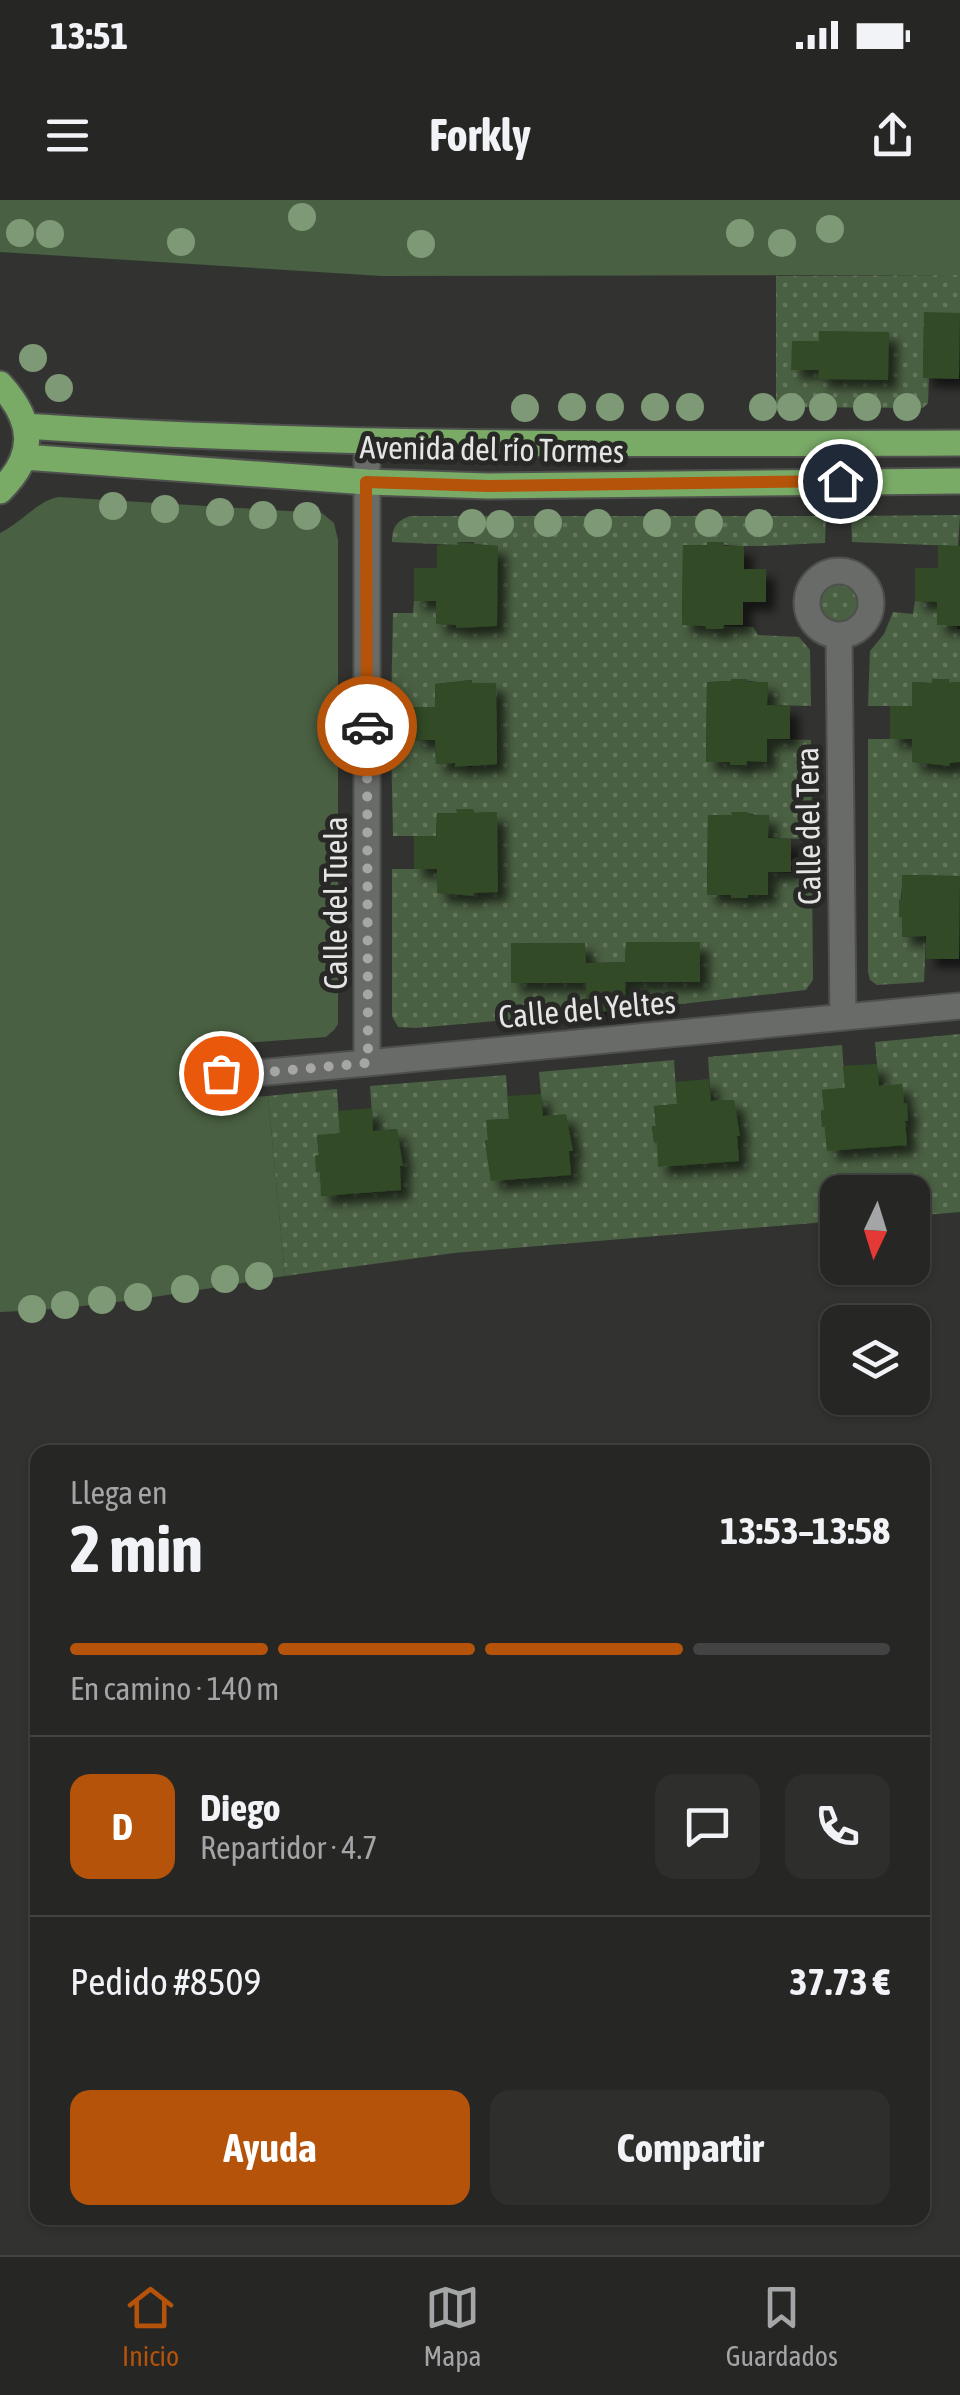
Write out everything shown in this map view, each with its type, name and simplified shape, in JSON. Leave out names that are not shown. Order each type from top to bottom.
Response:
[{"type":"main road","points":[[0,384],[17,402],[27,436],[24,457],[14,478],[0,491]]},
{"type":"main road","name":"Avenida del río Tormes","points":[[25,426],[366,442],[960,443]]},
{"type":"main road","name":"Avenida del río Tormes","points":[[24,457],[366,482],[488,486],[960,482]]},
{"type":"street","name":"Calle del Tuela","points":[[366,442],[368,1063]]},
{"type":"street","name":"Calle del Tera","points":[[839,635],[843,1017]]},
{"type":"street","name":"Calle del Yeltes","points":[[221,1073],[368,1063],[960,1006]]},
{"type":"green space","points":[[0,200],[960,200],[960,275],[382,276],[0,252]]},
{"type":"green space","points":[[960,275],[960,313],[924,313],[923,377],[929,378],[928,403],[923,408],[776,407],[776,276]],"holes":[[[819,331],[889,333],[888,380],[819,379],[819,370],[792,369],[792,341],[819,341]]]},
{"type":"green space","points":[[58,497],[322,513],[334,523],[338,540],[338,1024],[326,1037],[215,1045],[215,1091],[189,1093],[190,1101],[268,1096],[285,1276],[108,1303],[0,1312],[0,533]]},
{"type":"green space","points":[[960,515],[958,546],[852,542],[851,516]]},
{"type":"green space","points":[[410,516],[826,516],[825,543],[683,545],[682,625],[753,627],[758,635],[799,637],[810,650],[811,706],[767,705],[768,683],[731,679],[707,682],[706,761],[731,765],[766,762],[767,739],[811,740],[812,839],[768,838],[769,816],[732,812],[708,815],[707,894],[732,898],[767,895],[768,872],[812,873],[813,980],[806,990],[626,1010],[625,982],[700,982],[700,943],[626,942],[625,962],[586,963],[585,943],[512,943],[511,983],[586,983],[586,1013],[398,1027],[392,1016],[392,869],[437,869],[437,893],[473,896],[498,892],[497,812],[474,813],[473,809],[437,813],[436,836],[393,836],[391,741],[435,740],[436,764],[473,764],[471,680],[435,684],[435,707],[391,707],[393,613],[413,613],[414,601],[436,601],[436,624],[456,628],[497,626],[498,546],[474,542],[392,542],[396,526]]},
{"type":"green space","points":[[839,581],[853,587],[859,601],[853,615],[839,621],[825,615],[819,601],[825,587]]},
{"type":"green space","points":[[915,601],[937,602],[960,629],[960,682],[913,682],[912,706],[868,706],[870,651],[884,634],[893,612],[913,614]]},
{"type":"green space","points":[[868,739],[912,739],[913,762],[949,766],[960,762],[960,876],[903,875],[899,916],[903,937],[926,936],[924,982],[877,985],[868,972]]},
{"type":"green space","points":[[960,1034],[960,1212],[930,1215],[930,1175],[820,1175],[820,1222],[454,1253],[285,1276],[268,1096],[337,1089],[340,1133],[317,1136],[319,1155],[315,1156],[322,1196],[401,1189],[403,1165],[397,1129],[373,1131],[370,1086],[506,1075],[509,1119],[487,1120],[485,1141],[491,1180],[570,1175],[569,1151],[573,1150],[566,1115],[543,1116],[539,1072],[674,1060],[677,1104],[654,1106],[654,1142],[738,1161],[740,1136],[734,1100],[711,1101],[708,1057],[842,1045],[845,1088],[822,1090],[827,1150],[906,1145],[907,1104],[902,1085],[879,1086],[875,1042]]},
{"type":"building","points":[[924,312],[960,313],[959,379],[923,378]]},
{"type":"building","points":[[819,331],[889,332],[888,380],[818,379],[819,370],[791,370],[792,341],[819,341]]},
{"type":"building","points":[[457,542],[498,546],[497,626],[456,628],[436,624],[436,601],[414,601],[414,568],[437,568],[437,545],[458,545]]},
{"type":"building","points":[[707,542],[744,546],[744,569],[766,569],[766,602],[743,602],[743,625],[706,629],[682,625],[683,545]]},
{"type":"building","points":[[938,545],[960,546],[960,626],[937,625],[937,602],[915,601],[915,568],[938,568]]},
{"type":"building","points":[[932,679],[960,682],[960,762],[949,763],[950,766],[912,762],[912,739],[890,739],[890,706],[912,706],[912,682],[932,683]]},
{"type":"building","points":[[472,680],[496,683],[497,764],[436,764],[435,740],[413,740],[413,707],[435,707],[435,684]]},
{"type":"building","points":[[707,682],[768,682],[767,705],[790,706],[790,739],[767,739],[767,762],[706,762]]},
{"type":"building","points":[[456,809],[497,812],[498,892],[474,896],[437,893],[437,869],[414,869],[414,836],[436,836],[437,813],[457,813]]},
{"type":"building","points":[[731,812],[769,815],[768,838],[791,839],[791,872],[768,872],[768,895],[707,895],[708,815],[732,815]]},
{"type":"building","points":[[902,875],[960,876],[959,959],[926,959],[926,936],[902,937]]},
{"type":"building","points":[[626,942],[700,942],[700,982],[625,982],[626,1010],[586,1013],[586,983],[511,983],[511,943],[585,943],[586,963],[606,963],[625,962]]},
{"type":"building","points":[[877,1064],[879,1086],[902,1084],[904,1104],[907,1103],[907,1145],[827,1151],[822,1127],[822,1090],[845,1088],[843,1066]]},
{"type":"building","points":[[709,1079],[711,1101],[734,1100],[740,1136],[739,1161],[658,1167],[652,1126],[656,1126],[654,1106],[677,1104],[676,1082]]},
{"type":"building","points":[[541,1094],[543,1116],[566,1114],[573,1151],[569,1151],[571,1175],[491,1181],[486,1120],[509,1119],[508,1096]]},
{"type":"building","points":[[372,1108],[373,1131],[397,1129],[403,1166],[401,1190],[321,1196],[320,1172],[316,1172],[317,1135],[340,1133],[338,1111]]},
{"type":"way so far","points":[[221,1073],[368,1063],[367,726]]},
{"type":"route","points":[[367,726],[366,482],[488,486],[840,481]]}]
